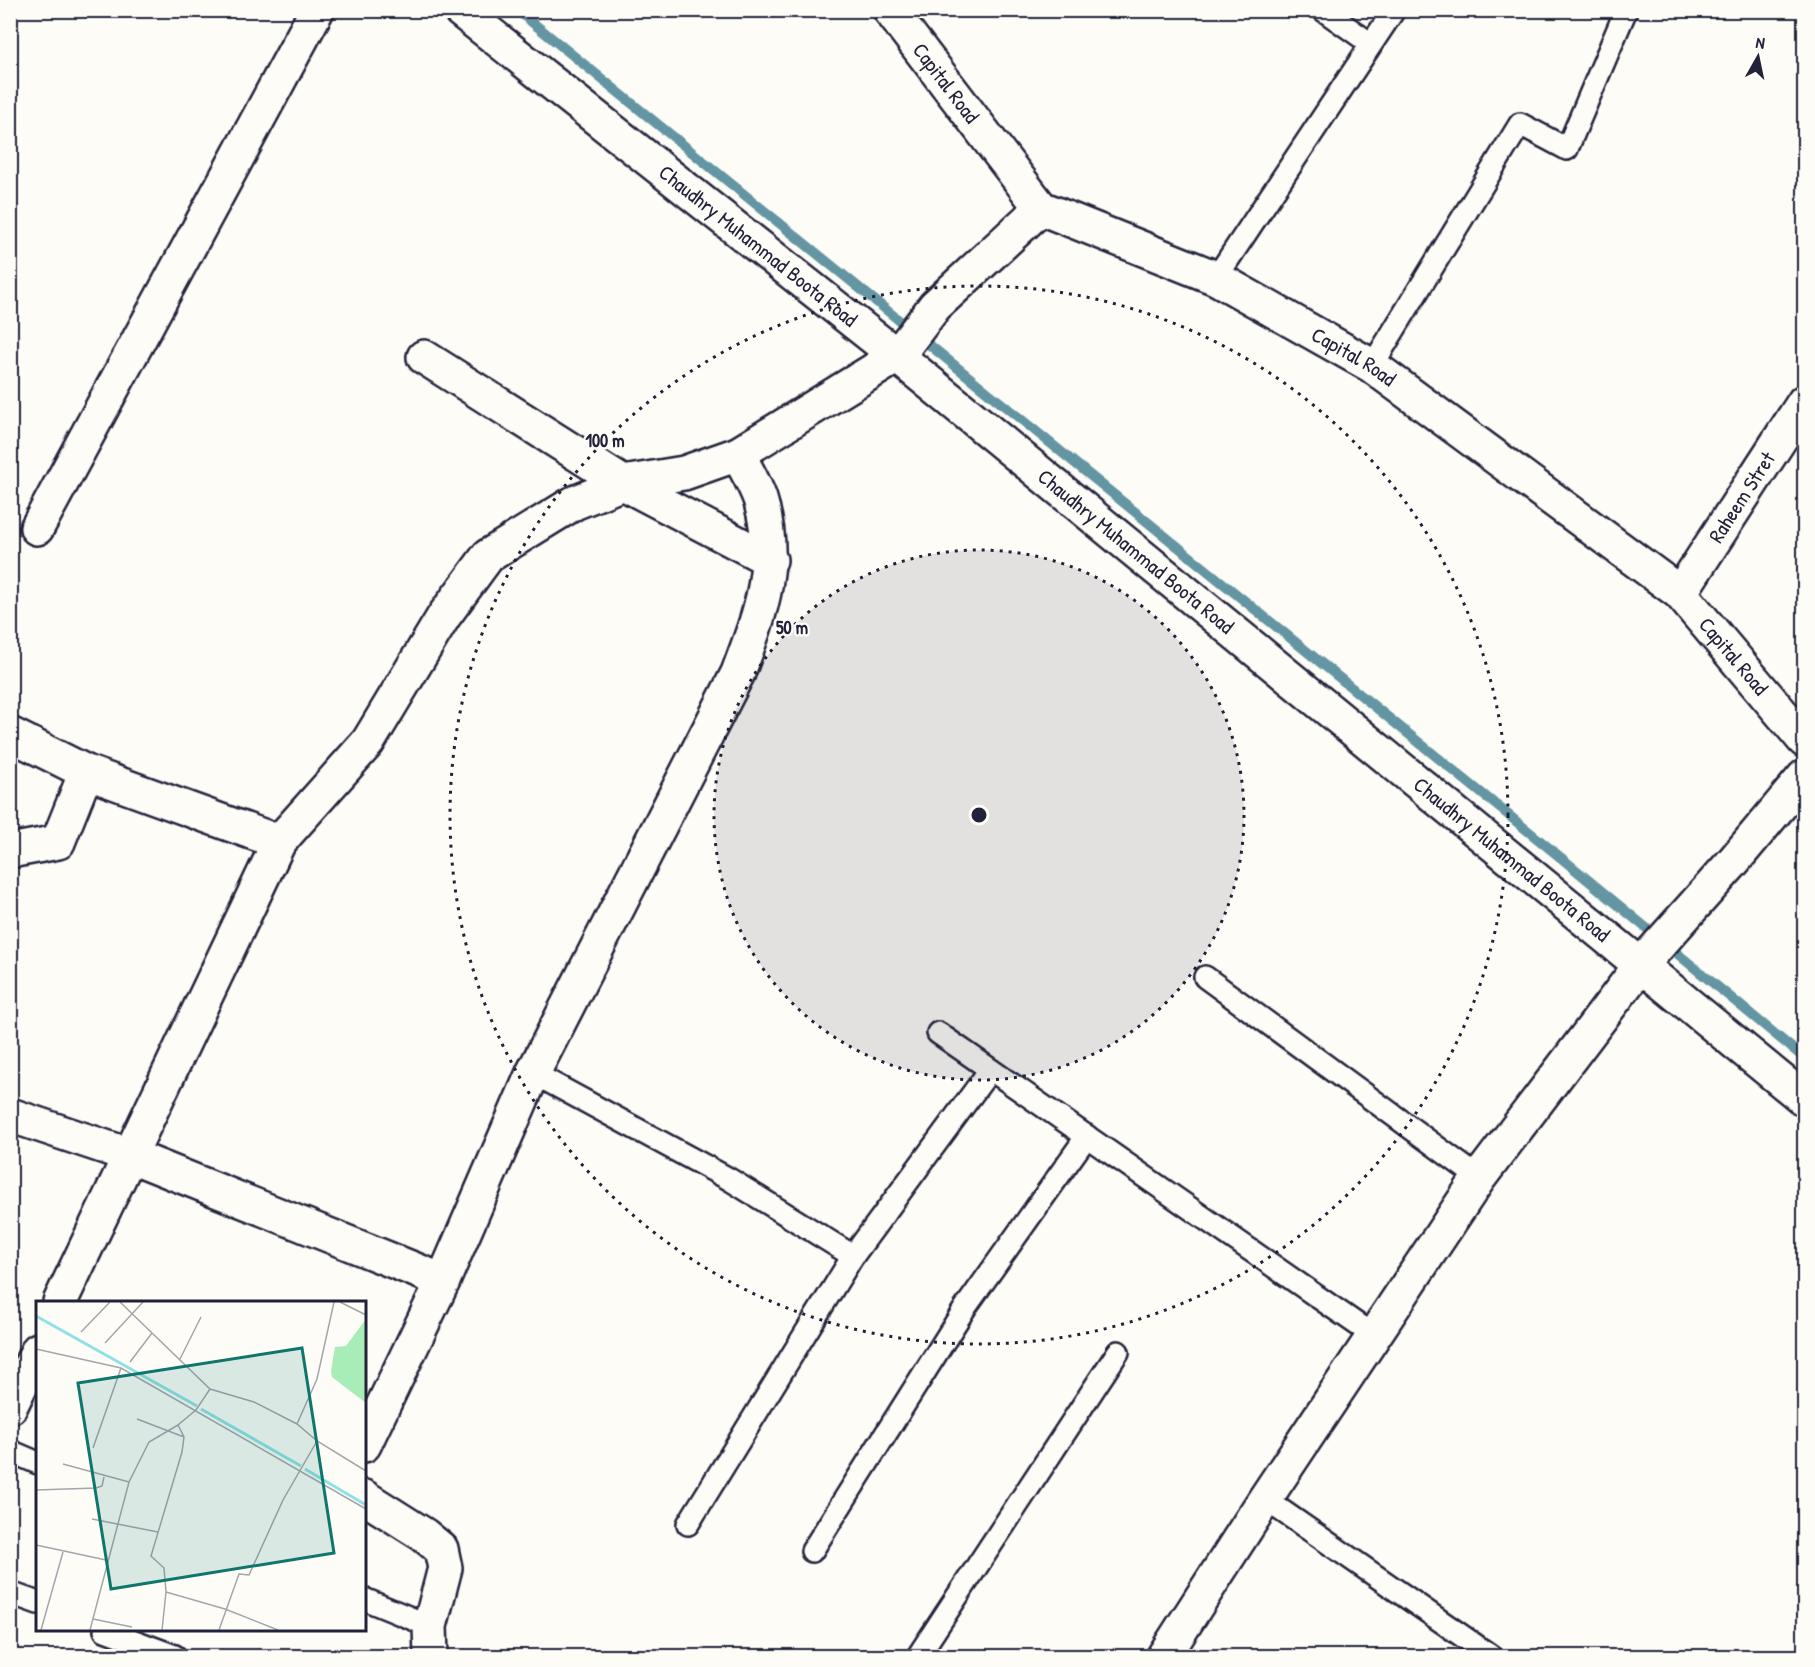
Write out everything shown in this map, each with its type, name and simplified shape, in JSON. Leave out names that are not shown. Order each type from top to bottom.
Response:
[{"type":"street","points":[[37,528],[317,10]]},
{"type":"street","name":"Chaudhry Muhammad Boota Road","points":[[460,10],[897,356],[1804,1099]]},
{"type":"street","name":"Capital Road","points":[[890,10],[1041,208],[1216,278],[1372,366],[1680,593],[1804,740]]},
{"type":"street","points":[[60,1301],[279,842],[368,742],[444,616],[488,556],[574,503],[623,483],[684,473],[738,453],[897,356],[935,306],[1041,208]]},
{"type":"street","points":[[424,357],[623,483],[770,560]]},
{"type":"street","name":"Raheem Stret","points":[[1680,593],[1804,402]]},
{"type":"street","points":[[366,1441],[443,1281],[533,1073],[738,673],[761,612],[770,560],[760,499],[738,453]]},
{"type":"street","points":[[10,734],[86,772],[279,842]]},
{"type":"street","points":[[10,851],[58,842],[86,772]]},
{"type":"street","points":[[1164,1656],[1265,1499],[1479,1178],[1641,966],[1804,777]]},
{"type":"street","points":[[10,1115],[129,1155],[443,1281]]},
{"type":"street","points":[[10,1407],[36,1356]]},
{"type":"street","points":[[366,1498],[424,1535],[441,1549],[445,1568],[430,1641]]},
{"type":"lane","points":[[1323,10],[1371,44]]},
{"type":"lane","points":[[1216,278],[1394,10]]},
{"type":"lane","points":[[1372,366],[1520,123],[1567,149],[1626,10]]},
{"type":"lane","points":[[1205,977],[1479,1178]]},
{"type":"lane","points":[[938,1033],[1374,1336]]},
{"type":"lane","points":[[688,1524],[853,1256],[990,1070]]},
{"type":"lane","points":[[533,1073],[729,1179],[853,1256]]},
{"type":"lane","points":[[812,1551],[965,1308],[1087,1136]]},
{"type":"lane","points":[[918,1656],[1118,1352]]},
{"type":"lane","points":[[10,1451],[36,1462]]},
{"type":"lane","points":[[1265,1499],[1491,1656]]},
{"type":"lane","points":[[10,1593],[36,1602]]},
{"type":"lane","points":[[366,1600],[430,1641]]},
{"type":"lane","points":[[110,1631],[175,1656]]},
{"type":"waterway","points":[[517,10],[1565,861],[1804,1058]]}]
